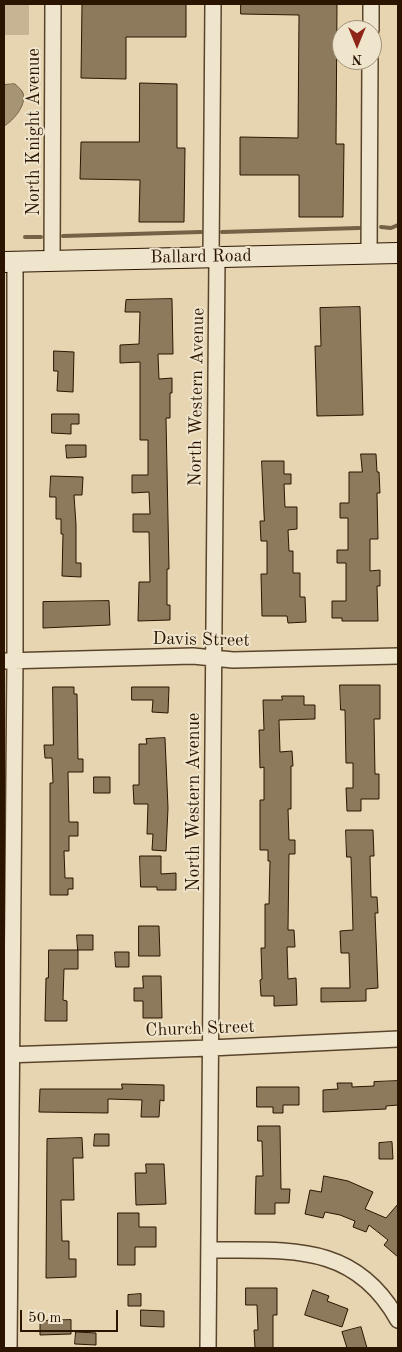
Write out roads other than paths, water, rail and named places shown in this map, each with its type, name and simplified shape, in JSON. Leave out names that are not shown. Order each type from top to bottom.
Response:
[{"type":"street","name":"North Knight Avenue","points":[[52,261],[53,4]]},
{"type":"street","name":"North Western Avenue","points":[[208,1348],[214,658],[212,4]]},
{"type":"street","points":[[371,4],[371,20]]},
{"type":"street","points":[[369,254],[370,70]]},
{"type":"street","name":"Ballard Road","points":[[9,262],[398,253]]},
{"type":"street","points":[[9,262],[9,1348]]},
{"type":"street","name":"Davis Street","points":[[9,661],[193,656],[233,660],[398,656]]},
{"type":"street","name":"Church Street","points":[[8,1054],[210,1048],[398,1039]]},
{"type":"street","points":[[209,1250],[284,1251],[310,1254],[334,1261],[356,1271],[388,1303],[398,1320]]},
{"type":"waterway","points":[[381,227],[391,228],[398,225]]},
{"type":"waterway","points":[[222,232],[359,228]]},
{"type":"waterway","points":[[63,236],[201,232]]},
{"type":"waterway","points":[[25,237],[41,237]]}]
